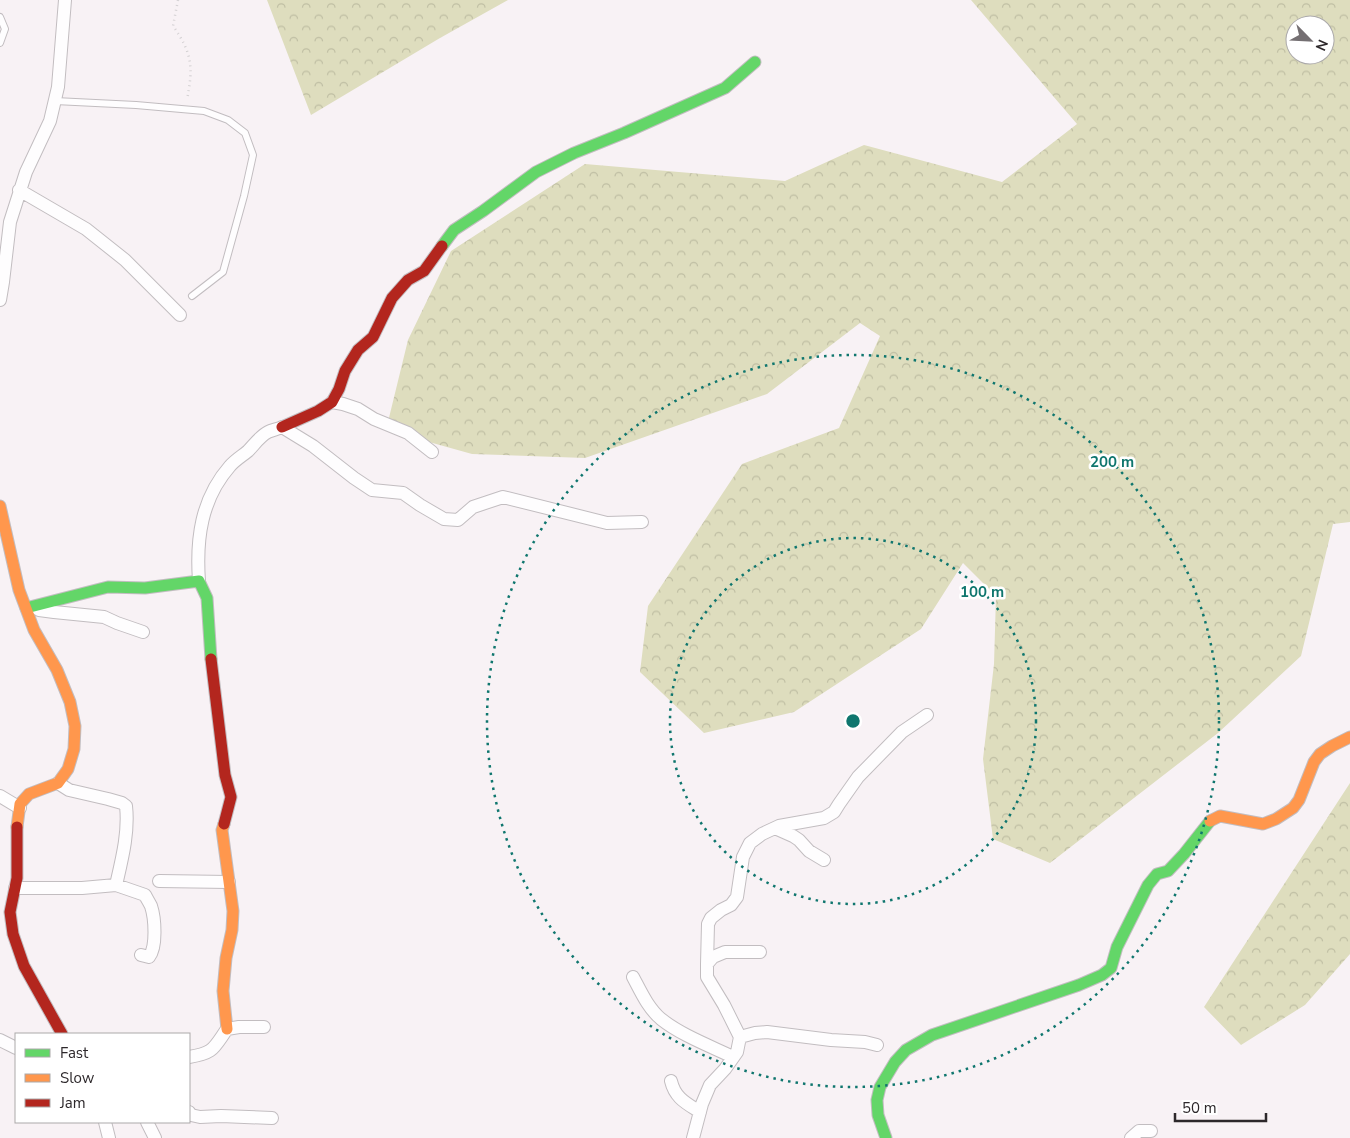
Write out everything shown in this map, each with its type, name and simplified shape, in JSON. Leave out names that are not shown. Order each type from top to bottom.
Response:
[{"type":"street","points":[[0,300],[10,222],[19,190],[50,121],[55,101],[58,87],[65,0]]},
{"type":"street","points":[[190,1057],[212,1051],[227,1029],[222,991],[232,930],[233,911],[222,830],[232,798],[224,775],[206,598],[199,582],[197,557],[200,531],[216,484],[231,464],[248,451],[267,432],[282,428],[332,402],[358,350],[373,337],[392,298],[408,280],[424,271],[454,230],[536,172],[574,153],[725,88],[755,62]]},
{"type":"street","points":[[19,190],[86,229],[125,260],[180,315]]},
{"type":"street","points":[[332,402],[358,409],[374,419],[408,433],[432,452]]},
{"type":"street","points":[[282,428],[314,446],[372,490],[403,493],[444,519],[458,520],[473,508],[503,497],[607,523],[642,522]]},
{"type":"street","points":[[0,506],[19,590],[29,607],[34,630],[57,670],[70,702],[75,726],[74,749],[68,769],[58,783],[29,794],[20,804],[17,822],[17,878],[10,912],[14,934],[24,966],[61,1033]]},
{"type":"street","points":[[29,607],[108,587],[145,588],[199,582]]},
{"type":"street","points":[[29,607],[39,610],[104,617],[143,632]]},
{"type":"street","points":[[693,1138],[710,1085],[733,1057],[740,1037],[707,977],[708,924],[711,918],[731,905],[737,897],[743,857],[750,843],[762,834],[779,826],[824,818],[834,812],[858,777],[902,732],[927,715]]},
{"type":"street","points":[[886,1138],[878,1114],[877,1100],[880,1087],[895,1062],[906,1050],[932,1035],[1079,985],[1102,975],[1111,968],[1117,947],[1148,885],[1157,874],[1168,871],[1211,820],[1220,816],[1263,824],[1276,819],[1293,808],[1299,800],[1311,769],[1320,754],[1350,738]]},
{"type":"street","points":[[58,783],[69,790],[108,798],[126,806],[127,826],[116,885]]},
{"type":"street","points":[[0,796],[20,808]]},
{"type":"street","points":[[775,828],[793,836],[809,851],[824,860]]},
{"type":"street","points":[[160,881],[229,882]]},
{"type":"street","points":[[15,888],[82,888],[116,885],[145,895],[152,908],[154,928],[153,952],[149,957],[141,955]]},
{"type":"street","points":[[707,964],[713,957],[725,952],[760,952]]},
{"type":"street","points":[[633,977],[647,1003],[660,1018],[678,1030],[733,1057]]},
{"type":"street","points":[[227,1029],[264,1027]]},
{"type":"street","points":[[740,1037],[767,1032],[865,1042],[877,1045]]},
{"type":"street","points":[[0,1040],[15,1048]]},
{"type":"street","points":[[671,1081],[674,1091],[686,1103],[700,1112]]},
{"type":"street","points":[[190,1114],[200,1116],[272,1118]]},
{"type":"street","points":[[105,1123],[109,1138]]},
{"type":"street","points":[[147,1123],[154,1138]]},
{"type":"street","points":[[1130,1138],[1139,1131],[1151,1131]]},
{"type":"lane","points":[[0,17],[5,29],[0,43]]},
{"type":"lane","points":[[55,101],[136,105],[204,112],[228,120],[245,133],[253,155],[223,272],[192,296]]},
{"type":"path","points":[[178,0],[173,26],[186,46],[190,62],[191,80],[185,110]]},
{"type":"green space","points":[[267,0],[508,0],[311,115]]},
{"type":"green space","points":[[971,0],[1350,0],[1350,522],[1333,524],[1301,656],[1218,733],[1050,863],[993,839],[983,759],[994,664],[996,596],[963,563],[921,629],[794,712],[704,733],[640,672],[648,606],[742,464],[839,428],[880,336],[860,323],[767,394],[585,458],[472,454],[386,430],[408,340],[451,251],[585,164],[785,181],[864,145],[1002,182],[1077,124]]},
{"type":"green space","points":[[1350,783],[1350,954],[1305,1005],[1241,1045],[1204,1007]]},
{"type":"traffic: fast","points":[[442,246],[454,230],[536,172],[574,153],[725,88],[755,62]]},
{"type":"traffic: fast","points":[[26,608],[108,587],[145,588],[199,581],[207,598],[211,659]]},
{"type":"traffic: fast","points":[[886,1138],[878,1115],[877,1100],[880,1087],[895,1062],[906,1050],[932,1035],[1079,985],[1102,975],[1111,968],[1117,947],[1148,885],[1157,874],[1168,871],[1210,821]]},
{"type":"traffic: slow","points":[[0,506],[19,590],[34,630],[57,670],[70,702],[75,726],[74,749],[68,769],[58,783],[29,794],[20,804],[17,827]]},
{"type":"traffic: slow","points":[[1210,821],[1220,816],[1263,824],[1276,819],[1293,808],[1299,800],[1314,762],[1320,754],[1350,737]]},
{"type":"traffic: slow","points":[[224,824],[222,830],[233,911],[223,991],[227,1029]]},
{"type":"traffic: jam","points":[[282,427],[318,411],[332,402],[345,371],[358,350],[373,337],[392,298],[408,280],[424,271],[442,246]]},
{"type":"traffic: jam","points":[[211,659],[225,775],[231,797],[224,824]]},
{"type":"traffic: jam","points":[[17,827],[17,878],[10,912],[13,934],[24,966],[61,1033]]}]
